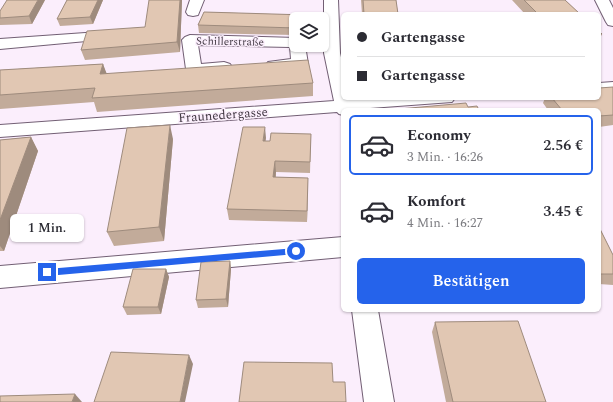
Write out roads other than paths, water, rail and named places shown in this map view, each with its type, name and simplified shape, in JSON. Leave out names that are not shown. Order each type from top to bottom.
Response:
[{"type":"street","points":[[326,12],[331,0]]},
{"type":"street","points":[[602,0],[613,22]]},
{"type":"street","points":[[0,44],[131,34]]},
{"type":"street","name":"Schillerstraße","points":[[240,67],[194,68],[190,40],[289,48]]},
{"type":"street","name":"Schillerstraße","points":[[263,66],[300,64],[308,52]]},
{"type":"street","points":[[310,52],[344,107]]},
{"type":"street","points":[[601,88],[613,87]]},
{"type":"street","name":"Fraunedergasse","points":[[0,131],[423,100]]},
{"type":"street","points":[[0,276],[341,247]]},
{"type":"street","points":[[365,312],[379,402]]}]
